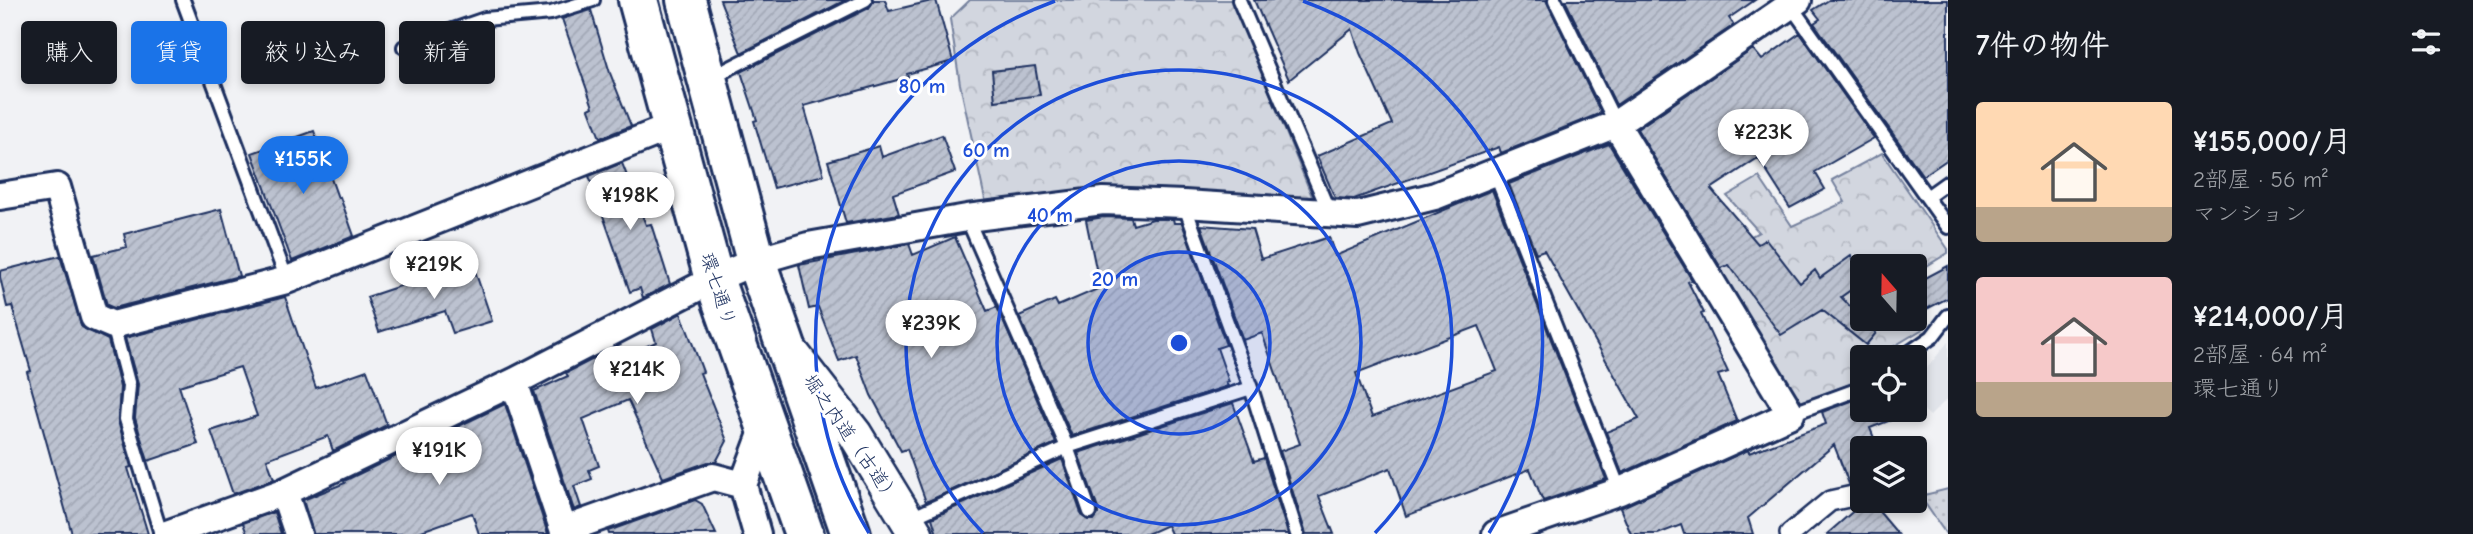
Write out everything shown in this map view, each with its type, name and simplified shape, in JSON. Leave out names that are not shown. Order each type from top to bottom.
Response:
[{"type":"main road","name":"環七通り","points":[[638,0],[714,279],[804,534]]},
{"type":"main road","points":[[687,0],[756,261],[851,534]]},
{"type":"street","points":[[167,534],[284,492],[514,382],[714,279],[756,261],[808,246],[967,218],[1103,201],[1357,215],[1435,196],[1616,124],[1794,3]]},
{"type":"street","points":[[1496,534],[1620,491],[1791,414],[1616,124]]},
{"type":"street","points":[[0,196],[57,187],[94,317],[113,325],[287,280],[671,127]]},
{"type":"street","name":"堀之内道（古道）","points":[[785,344],[855,434],[912,527]]},
{"type":"street","points":[[514,382],[564,532],[713,477],[743,485]]},
{"type":"street","points":[[757,534],[743,485],[765,426]]},
{"type":"street","points":[[284,492],[298,534]]},
{"type":"street","points":[[1790,534],[1829,501],[1850,497]]},
{"type":"lane","points":[[183,0],[287,280]]},
{"type":"lane","points":[[479,21],[593,0]]},
{"type":"lane","points":[[708,79],[865,0]]},
{"type":"lane","points":[[1239,0],[1330,215]]},
{"type":"lane","points":[[1555,0],[1616,124]]},
{"type":"lane","points":[[1794,3],[1948,227]]},
{"type":"lane","points":[[1494,173],[1620,491]]},
{"type":"lane","points":[[1927,197],[1948,182]]},
{"type":"lane","points":[[1184,204],[1251,388],[1297,534]]},
{"type":"lane","points":[[967,218],[1067,447],[1090,512]]},
{"type":"lane","points":[[1920,345],[1932,337],[1948,316]]},
{"type":"lane","points":[[113,325],[130,386],[126,419],[161,534]]},
{"type":"lane","points":[[912,527],[1067,447],[1251,388]]},
{"type":"lane","points":[[1791,414],[1850,392]]},
{"type":"shaded area","points":[[1948,342],[1948,398],[1930,416],[1927,413],[1927,368]]},
{"type":"green space","points":[[970,0],[1232,0],[1316,206],[986,204],[960,84],[950,19]]},
{"type":"green space","points":[[1882,153],[1948,249],[1948,253],[1927,266],[1927,254],[1850,254],[1850,331],[1919,331],[1896,345],[1850,345],[1850,384],[1795,404],[1707,260],[1759,232],[1727,196],[1759,177],[1792,226],[1845,202],[1832,180]]},
{"type":"green space","points":[[1948,489],[1948,534],[1927,506],[1927,494]]},
{"type":"building","points":[[720,0],[846,0],[741,53]]},
{"type":"building","points":[[874,0],[885,0],[889,11],[936,0],[953,61],[907,74],[908,77],[804,106],[824,175],[774,188],[754,121],[757,120],[741,72],[869,8]]},
{"type":"building","points":[[1254,0],[1546,0],[1601,113],[1501,153],[1499,147],[1354,199],[1335,198],[1317,156],[1392,124],[1352,29],[1289,80]]},
{"type":"building","points":[[1565,0],[1755,0],[1729,18],[1734,25],[1616,105]]},
{"type":"building","points":[[1829,0],[1948,0],[1948,159],[1923,176],[1814,23],[1820,19],[1813,10]]},
{"type":"building","points":[[591,10],[610,73],[631,126],[600,138],[589,109],[593,107],[562,19]]},
{"type":"building","points":[[1800,33],[1874,138],[1815,172],[1825,189],[1790,208],[1758,158],[1711,189],[1758,244],[1766,239],[1800,283],[1815,270],[1820,278],[1850,257],[1850,291],[1841,297],[1850,306],[1850,331],[1876,333],[1866,345],[1822,310],[1781,335],[1729,265],[1721,268],[1637,129],[1753,49],[1762,60]]},
{"type":"building","points":[[1035,66],[1040,95],[995,101],[992,71]]},
{"type":"building","points":[[314,131],[354,236],[292,261],[252,153]]},
{"type":"building","points":[[942,135],[955,172],[893,194],[899,214],[846,223],[828,161],[879,146],[882,157]]},
{"type":"building","points":[[1609,144],[1692,280],[1688,282],[1728,372],[1718,375],[1737,421],[1622,473],[1606,432],[1639,419],[1544,250],[1536,253],[1509,184]]},
{"type":"building","points":[[622,163],[646,225],[651,224],[670,284],[643,298],[640,288],[630,292],[589,176]]},
{"type":"building","points":[[1492,190],[1606,479],[1543,501],[1530,469],[1406,516],[1390,468],[1319,496],[1334,534],[1306,534],[1280,451],[1300,444],[1262,333],[1243,340],[1201,225],[1252,229],[1261,259],[1329,237],[1335,256]],"holes":[[[1479,326],[1497,371],[1372,417],[1356,373]]]},
{"type":"building","points":[[221,209],[239,276],[114,308],[107,305],[93,255],[127,247],[124,234]]},
{"type":"building","points":[[1104,217],[1131,218],[1133,225],[1153,219],[1173,219],[1174,223],[1182,223],[1226,345],[1217,348],[1229,382],[1226,383],[1228,386],[1072,436],[1019,316],[1055,300],[1058,306],[1100,288],[1086,220]]},
{"type":"building","points":[[955,237],[987,311],[997,307],[1056,443],[926,502],[907,449],[901,451],[871,395],[856,355],[839,361],[818,307],[809,309],[799,265],[909,244],[913,255]]},
{"type":"building","points":[[60,256],[82,327],[108,340],[120,387],[118,421],[131,467],[128,468],[148,534],[72,534],[27,372],[31,371],[12,306],[7,307],[0,277],[0,271]]},
{"type":"building","points":[[472,262],[492,321],[453,333],[445,311],[379,332],[367,297]]},
{"type":"building","points":[[1948,266],[1948,298],[1927,309],[1927,277]]},
{"type":"building","points":[[285,297],[316,388],[367,370],[387,425],[333,451],[328,436],[267,459],[274,479],[233,494],[211,431],[257,416],[240,367],[179,386],[198,444],[148,461],[135,418],[138,384],[125,338]]},
{"type":"building","points":[[681,313],[703,372],[700,373],[727,441],[716,462],[708,462],[663,478],[628,400],[583,419],[599,466],[589,470],[592,479],[574,486],[581,507],[574,510],[534,391],[568,376],[566,373],[607,352],[612,362],[656,342],[652,329]]},
{"type":"building","points":[[1850,402],[1850,422],[1886,422],[1870,428],[1873,436],[1850,436],[1850,484],[1834,445],[1748,518],[1753,534],[1684,534],[1681,525],[1658,534],[1631,534],[1620,508],[1748,450],[1749,453],[1826,424],[1822,412]]},
{"type":"building","points":[[1233,403],[1254,461],[1264,458],[1288,534],[1171,534],[1167,525],[1147,534],[937,534],[932,518],[1062,459],[1082,516],[1094,520],[1098,509],[1078,453]]},
{"type":"building","points":[[505,404],[548,534],[479,534],[472,513],[413,534],[313,534],[303,500],[345,483],[344,481]]},
{"type":"building","points":[[695,500],[702,504],[716,534],[609,534],[608,531]]},
{"type":"building","points":[[274,512],[281,534],[247,534],[243,523]]},
{"type":"building","points":[[1851,513],[1880,513],[1898,534],[1827,534]]}]
